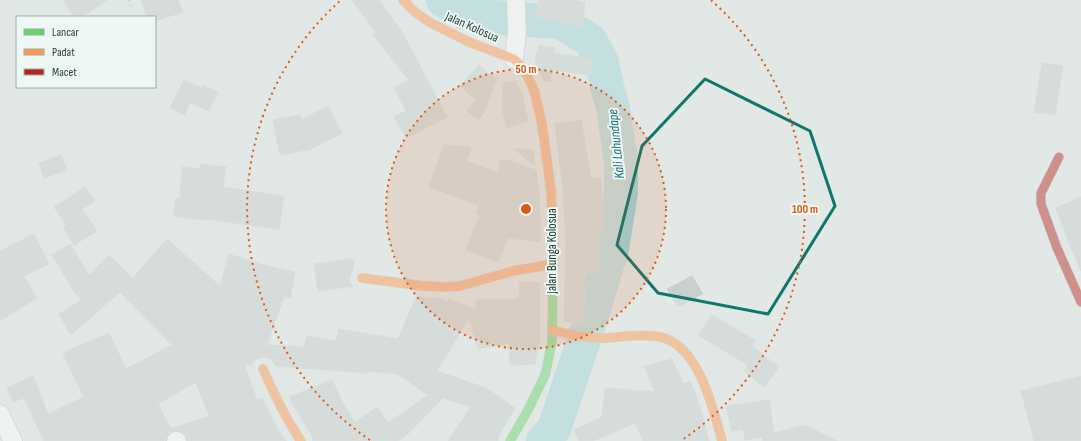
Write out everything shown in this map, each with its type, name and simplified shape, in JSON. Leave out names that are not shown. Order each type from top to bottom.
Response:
[{"type":"street","name":"Jalan Kolosua","points":[[403,0],[431,23],[469,42],[514,59]]},
{"type":"street","points":[[514,59],[517,33],[516,0]]},
{"type":"street","name":"Jalan Bunga Kolosua","points":[[510,441],[528,410],[545,375],[549,359],[552,342],[554,245],[551,191],[542,124],[534,90],[522,67],[514,59]]},
{"type":"street","points":[[1059,157],[1041,193],[1041,204],[1057,248],[1081,302]]},
{"type":"street","points":[[362,278],[443,287],[475,282],[512,271],[553,264]]},
{"type":"street","points":[[552,330],[572,336],[594,338],[658,336],[669,339],[680,348],[694,364],[701,375],[715,413],[722,441]]},
{"type":"street","points":[[263,369],[290,426],[301,441]]},
{"type":"street","points":[[0,414],[13,441]]},
{"type":"path","points":[[129,0],[131,9]]},
{"type":"highlighted area","points":[[705,79],[810,131],[835,206],[768,314],[658,293],[617,245],[642,146]]},
{"type":"building","points":[[63,0],[107,0],[83,16],[74,16]]},
{"type":"building","points":[[141,0],[178,0],[183,12],[156,21],[156,16],[147,16]]},
{"type":"building","points":[[352,0],[379,0],[402,32],[447,117],[406,138],[394,117],[406,111],[394,88],[409,80],[373,35],[376,32]]},
{"type":"building","points":[[540,0],[575,0],[585,3],[582,26],[534,16]]},
{"type":"building","points":[[539,45],[555,48],[554,53],[592,59],[590,75],[552,70],[550,82],[544,81],[535,64]]},
{"type":"building","points":[[1042,63],[1063,66],[1055,115],[1034,112]]},
{"type":"building","points":[[479,65],[494,78],[497,78],[484,113],[479,120],[467,111],[476,100],[460,86]]},
{"type":"building","points":[[184,80],[202,88],[203,85],[218,92],[209,111],[190,102],[185,115],[170,108]]},
{"type":"building","points":[[516,81],[522,94],[528,121],[507,128],[502,110],[503,83]]},
{"type":"building","points":[[328,106],[342,133],[311,149],[280,155],[273,120],[300,115],[301,120]]},
{"type":"building","points":[[581,120],[591,179],[601,178],[604,213],[604,231],[599,231],[598,272],[585,272],[584,325],[564,321],[566,244],[563,189],[555,124]]},
{"type":"building","points":[[444,145],[472,147],[466,161],[499,173],[499,160],[507,160],[536,170],[539,192],[541,242],[508,238],[499,262],[466,250],[480,215],[476,213],[479,205],[429,187]]},
{"type":"building","points":[[514,149],[533,150],[535,166]]},
{"type":"building","points":[[61,155],[67,170],[44,178],[39,163]]},
{"type":"building","points":[[200,164],[226,167],[223,187],[284,196],[279,229],[173,216],[176,198],[180,198],[182,167],[200,169]]},
{"type":"building","points":[[85,187],[95,201],[82,209],[97,231],[74,245],[63,227],[66,225],[54,207]]},
{"type":"building","points":[[1081,197],[1081,271],[1056,208]]},
{"type":"building","points":[[34,234],[49,264],[24,276],[37,298],[0,321],[0,251]]},
{"type":"building","points":[[167,239],[220,286],[229,254],[263,265],[295,272],[290,298],[284,296],[267,345],[304,347],[307,336],[336,341],[339,329],[398,339],[416,297],[441,299],[447,302],[448,299],[450,299],[476,310],[476,300],[519,299],[520,282],[540,283],[540,341],[535,364],[510,365],[509,343],[478,349],[469,318],[437,371],[486,388],[515,408],[499,435],[498,441],[448,441],[471,407],[443,398],[408,434],[398,441],[313,441],[311,434],[289,397],[332,380],[345,407],[355,422],[377,407],[388,423],[428,395],[410,383],[412,382],[397,374],[276,366],[271,359],[264,357],[253,361],[252,365],[244,364],[257,400],[262,398],[279,431],[286,441],[187,441],[186,435],[177,430],[170,432],[166,441],[44,441],[24,398],[13,402],[7,388],[33,376],[48,414],[84,397],[63,354],[71,349],[109,333],[126,369],[172,345],[120,292],[71,335],[59,314],[82,300],[75,293],[52,255],[70,244],[89,275],[109,255],[133,278]],"holes":[[[196,382],[209,416],[171,429],[158,404]]]},
{"type":"building","points":[[353,259],[354,269],[350,277],[350,283],[353,286],[318,291],[314,264]]},
{"type":"building","points":[[692,276],[703,294],[678,307],[667,289]]},
{"type":"building","points":[[712,315],[756,341],[752,346],[779,367],[764,387],[744,371],[748,365],[698,335]]},
{"type":"building","points":[[672,359],[683,384],[690,382],[694,390],[709,441],[643,441],[635,423],[593,441],[579,441],[574,430],[602,417],[605,388],[655,392],[644,366]]},
{"type":"building","points":[[1081,376],[1081,441],[1034,441],[1021,391]]},
{"type":"building","points":[[769,400],[774,433],[805,425],[837,441],[763,441],[762,437],[745,440],[743,429],[732,431],[726,406]]},
{"type":"waterway","name":"Kali Lahundape","points":[[443,0],[466,13],[511,19],[560,22],[590,40],[602,62],[613,108],[621,161],[621,192],[612,249],[586,334],[554,429],[543,441]]},
{"type":"traffic: fast","points":[[510,441],[528,410],[545,375],[552,342],[553,269]]},
{"type":"traffic: slow","points":[[403,0],[416,13],[431,23],[469,42],[514,59],[522,67],[528,77],[534,90],[542,124],[551,191],[554,245],[553,269]]},
{"type":"traffic: slow","points":[[362,278],[423,286],[448,287],[460,286],[513,271],[553,264]]},
{"type":"traffic: slow","points":[[552,330],[592,338],[649,335],[670,340],[682,349],[693,362],[708,394],[722,441]]},
{"type":"traffic: slow","points":[[263,369],[285,415],[301,441]]},
{"type":"traffic: jam","points":[[1059,157],[1041,193],[1041,204],[1057,248],[1081,302]]}]
